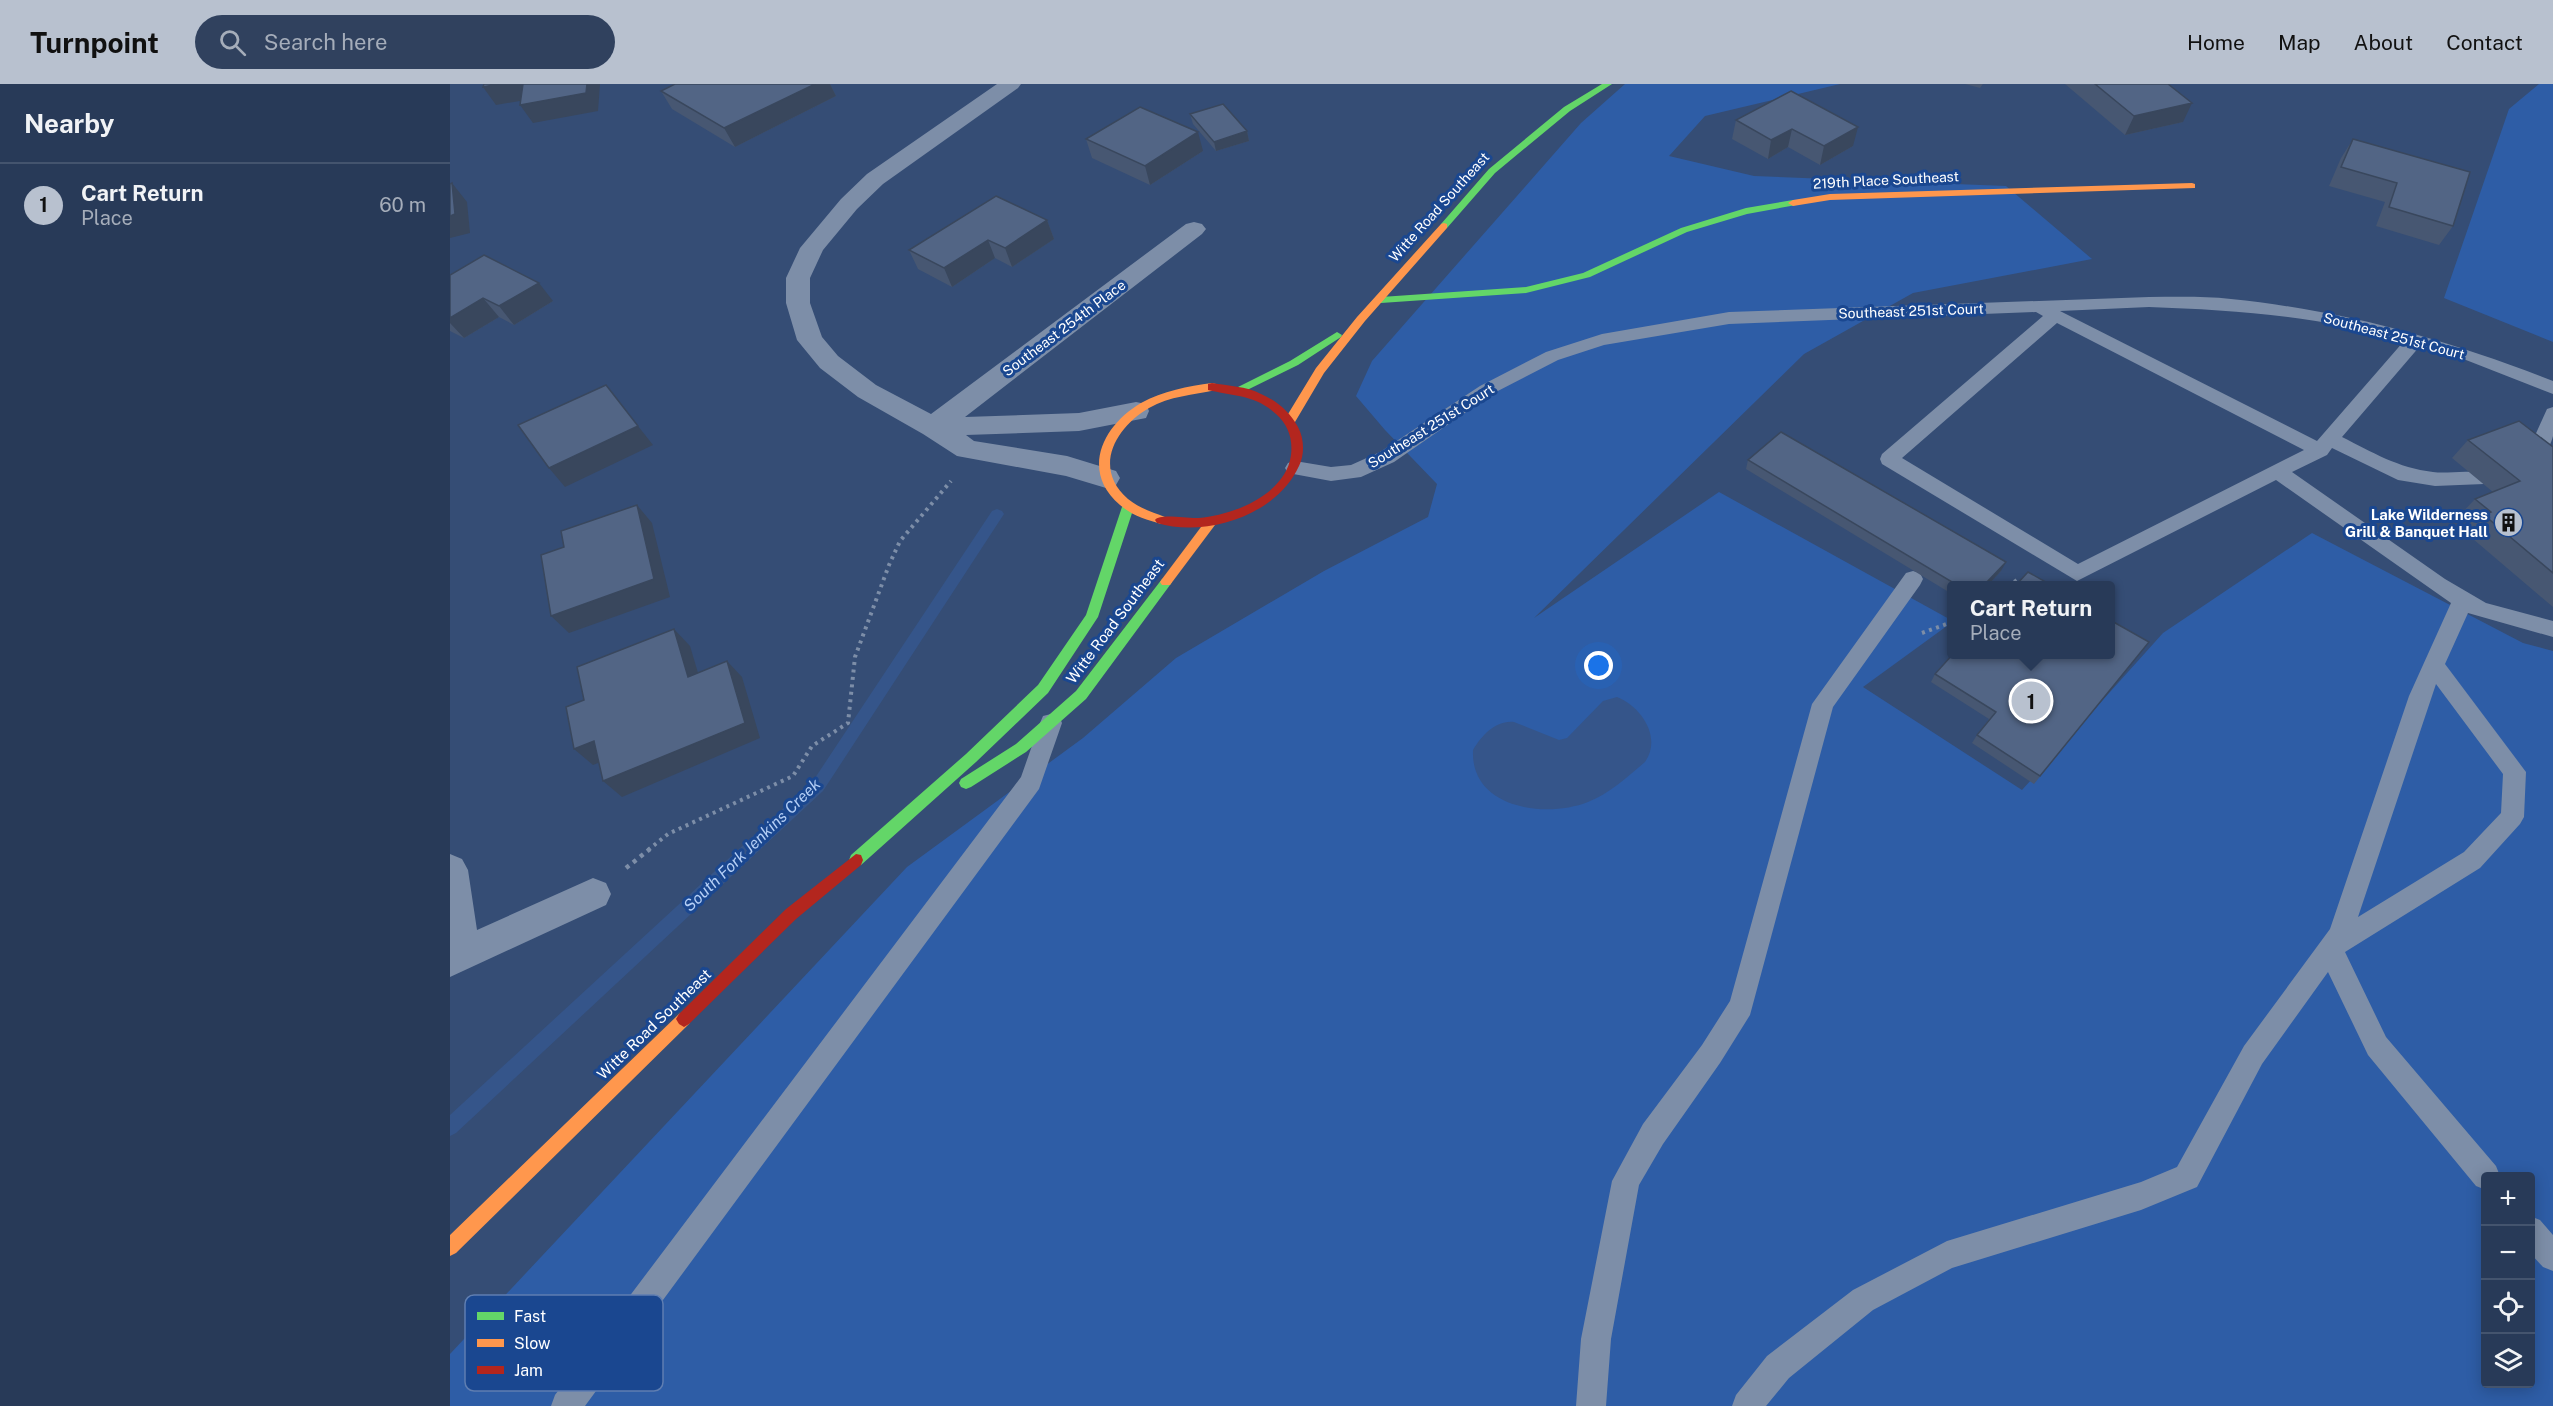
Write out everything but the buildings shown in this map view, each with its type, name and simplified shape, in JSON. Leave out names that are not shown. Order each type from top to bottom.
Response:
[{"type":"street","points":[[1011,84],[875,180],[849,204],[812,248],[798,278],[798,303],[810,339],[829,362],[867,391],[967,448],[1067,466],[1106,478],[1117,498],[1128,507],[1152,518],[1180,524],[1211,522],[1248,511],[1263,502],[1287,480],[1294,468],[1300,442],[1291,419]]},
{"type":"street","name":"Witte Road Southeast","points":[[1106,478],[1105,452],[1111,437],[1136,411],[1159,398],[1185,390],[1212,387],[1239,389],[1260,395],[1278,405],[1291,419],[1320,371],[1361,319],[1381,300],[1419,252],[1492,171],[1567,109],[1608,84]]},
{"type":"street","name":"219th Place Southeast","points":[[1381,300],[1526,290],[1586,275],[1684,230],[1746,211],[1830,197],[2192,186]]},
{"type":"street","name":"Southeast 254th Place","points":[[933,427],[1194,229]]},
{"type":"street","name":"Witte Road Southeast","points":[[1239,389],[1294,363],[1361,319]]},
{"type":"street","points":[[933,427],[1079,422],[1136,411]]},
{"type":"street","name":"Witte Road Southeast","points":[[450,1247],[791,914],[889,832],[1043,689],[1092,617],[1128,507]]},
{"type":"street","name":"Witte Road Southeast","points":[[889,832],[1021,748],[1081,695],[1211,522]]},
{"type":"street","points":[[450,870],[456,957],[593,894]]},
{"type":"lane","name":"Southeast 251st Court","points":[[1294,468],[1331,474],[1354,472],[1371,466],[1486,390],[1552,356],[1602,340],[1728,318],[2149,302],[2229,304],[2319,316],[2416,339],[2472,356],[2553,388]]},
{"type":"lane","points":[[2036,306],[2325,445],[2398,473],[2435,479],[2477,479]]},
{"type":"lane","points":[[2055,315],[1889,459],[2078,573],[2325,445],[2416,339]]},
{"type":"lane","points":[[2527,460],[2541,442],[2553,413]]},
{"type":"lane","points":[[2278,471],[2438,585],[2480,610],[2553,629]]},
{"type":"lane","points":[[1591,1406],[1596,1339],[1626,1181],[1653,1134],[1711,1054],[1741,1006],[1823,704],[1913,579]]},
{"type":"lane","points":[[1747,1406],[1778,1366],[1863,1300],[1947,1255],[2141,1196],[2187,1176],[2253,1054],[2340,935],[2420,696],[2463,600]]},
{"type":"lane","points":[[2330,948],[2472,860],[2512,817],[2515,772],[2434,665]]},
{"type":"lane","points":[[649,1295],[1031,782],[1051,721]]},
{"type":"lane","points":[[2330,948],[2377,1046],[2483,1172]]},
{"type":"lane","points":[[2535,1236],[2553,1257]]},
{"type":"lane","points":[[566,1406],[577,1391]]},
{"type":"path","points":[[593,894],[668,834],[793,776],[812,746],[848,723],[855,657],[893,557],[900,541],[952,480]]},
{"type":"shaded area","points":[[1625,84],[1840,84],[1705,116],[1669,156],[1754,176],[2006,186],[2092,259],[1913,293],[1804,354],[1534,618],[1719,492],[1947,618],[1947,626],[1863,687],[2022,790],[2163,633],[2312,533],[2523,643],[2553,651],[2553,1406],[450,1406],[450,1354],[465,1338],[465,1391],[663,1391],[663,1295],[505,1295],[907,867],[1083,738],[1176,658],[1324,571],[1428,517],[1437,484],[1356,396],[1372,361],[1581,123]]},
{"type":"shaded area","points":[[2539,84],[2553,84],[2553,342],[2444,298],[2509,109]]},
{"type":"shaded area","points":[[1617,697],[1634,708],[1647,724],[1651,743],[1650,753],[1645,762],[1611,790],[1596,799],[1571,807],[1551,809],[1513,804],[1497,796],[1484,785],[1475,770],[1473,750],[1485,734],[1495,726],[1514,722],[1559,740],[1567,738],[1603,701]]},
{"type":"waterway","name":"South Fork Jenkins Creek","points":[[450,1127],[818,786],[997,514]]},
{"type":"traffic: fast","points":[[1444,226],[1492,171],[1567,109],[1608,84]]},
{"type":"traffic: fast","points":[[1381,300],[1526,290],[1586,275],[1684,230],[1746,211],[1793,203]]},
{"type":"traffic: fast","points":[[1239,389],[1294,363],[1337,335]]},
{"type":"traffic: fast","points":[[856,860],[971,758],[1043,689],[1092,617],[1128,507]]},
{"type":"traffic: fast","points":[[966,783],[1021,748],[1081,695],[1166,582]]},
{"type":"traffic: slow","points":[[1793,203],[1830,197],[2192,186]]},
{"type":"traffic: slow","points":[[1291,419],[1320,371],[1361,319],[1444,226]]},
{"type":"traffic: slow","points":[[1161,520],[1140,512],[1123,501],[1112,488],[1105,473],[1104,457],[1109,441],[1120,425],[1155,400],[1212,387]]},
{"type":"traffic: slow","points":[[1166,582],[1211,522]]},
{"type":"traffic: slow","points":[[450,1247],[684,1019]]},
{"type":"traffic: jam","points":[[1161,520],[1200,522],[1239,513],[1262,501],[1278,489],[1289,476],[1296,461],[1298,446],[1295,432],[1287,418],[1275,406],[1252,394],[1212,387]]},
{"type":"traffic: jam","points":[[684,1019],[791,914],[856,860]]},
{"type":"place","name":"Lake Wilderness Grill & Banquet Hall","points":[[2509,523]]},
{"type":"place","name":"Cart Return","points":[[2031,701]]}]
